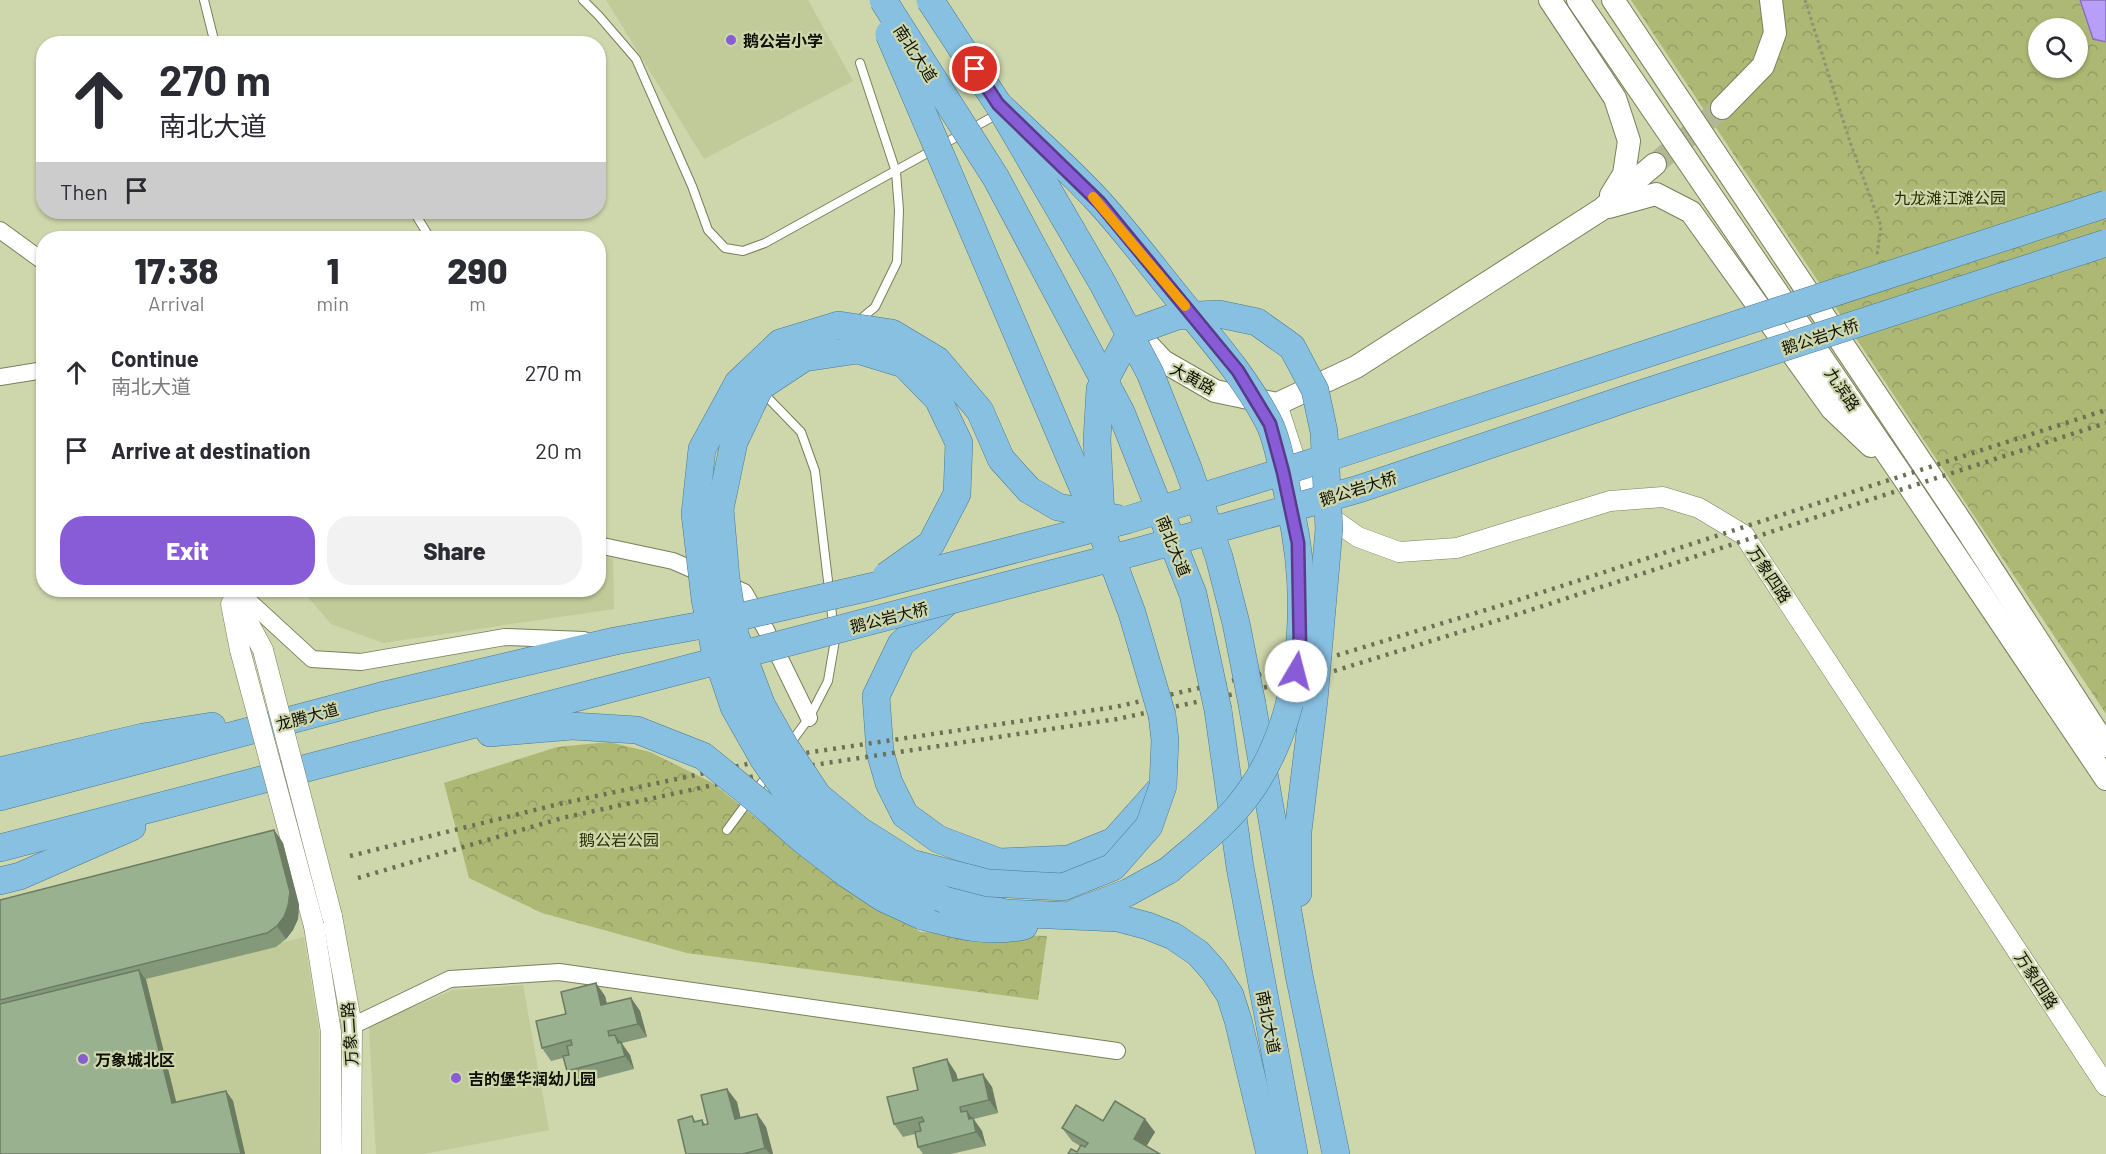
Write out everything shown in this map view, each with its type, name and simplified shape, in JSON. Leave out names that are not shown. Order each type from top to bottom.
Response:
[{"type":"highway","points":[[870,587],[931,544],[957,494],[959,443],[938,399],[904,364],[858,350],[804,358],[760,387],[734,442],[720,509],[726,578],[735,635],[762,706],[784,745],[818,796],[859,830],[911,863],[988,883],[1063,887],[1113,867],[1149,826],[1163,786],[1166,740],[1162,715],[1132,613],[1101,530],[874,0]]},
{"type":"highway","name":"南北大道","points":[[883,0],[996,178],[1121,412],[1193,594],[1218,710],[1240,867],[1294,1154]]},
{"type":"highway","points":[[928,0],[1103,284],[1150,373],[1188,468],[1219,557],[1236,623],[1299,975],[1336,1154]]},
{"type":"highway","points":[[0,848],[405,741],[572,726],[637,730],[703,756],[804,841],[883,898],[922,916],[974,929],[1013,928],[1062,917],[1127,892],[1169,870],[1197,847],[1237,807],[1267,763],[1287,714],[1300,649],[1300,601],[1298,543],[1283,472],[1270,424],[1238,371],[1100,203],[997,109]]},
{"type":"highway","name":"鹅公岩大桥","points":[[615,641],[708,624],[870,587],[1127,520],[1336,455],[2106,204]]},
{"type":"highway","name":"鹅公岩大桥","points":[[405,741],[947,602],[1359,489],[1628,398],[2106,243]]},
{"type":"highway","points":[[1101,530],[1097,440],[1100,389],[1131,336],[1138,330],[1177,316],[1219,315],[1257,322],[1292,347],[1315,390],[1324,432],[1329,529],[1314,700],[1298,831],[1299,975]]},
{"type":"highway","points":[[1127,520],[1058,507],[1029,490],[1001,459],[980,411],[937,360],[892,333],[839,325],[780,343],[738,383],[702,449],[694,514],[705,599],[715,651],[734,707],[764,760],[796,805],[841,843],[886,874],[945,900],[1006,913],[1118,918],[1173,936],[1198,953],[1214,970],[1230,995],[1270,1154]]},
{"type":"highway","points":[[947,602],[901,644],[876,696],[880,752],[889,783],[905,815],[938,839],[999,862],[1069,859],[1114,841],[1163,786]]},
{"type":"highway","name":"龙腾大道","points":[[0,797],[381,696],[615,641]]},
{"type":"highway","points":[[0,771],[143,737],[381,696]]},
{"type":"highway","points":[[0,882],[20,876],[205,795]]},
{"type":"main road","points":[[1550,0],[1615,98],[1629,141],[1624,174],[1602,209]]},
{"type":"main road","name":"九滨路","points":[[1578,0],[2106,779]]},
{"type":"main road","name":"九滨路","points":[[1612,0],[1931,476],[2106,746]]},
{"type":"main road","points":[[1722,108],[1763,66],[1775,33],[1771,0]]},
{"type":"main road","name":"大黄路","points":[[997,109],[1115,310],[1163,361],[1215,391],[1277,404]]},
{"type":"main road","points":[[1277,404],[1356,367],[1602,209],[1655,164]]},
{"type":"main road","points":[[1602,209],[1656,194],[1691,212],[1832,409],[1918,492],[1925,492],[1930,488],[1931,476]]},
{"type":"street","points":[[0,230],[36,256]]},
{"type":"street","points":[[0,377],[36,371]]},
{"type":"street","name":"万象四路","points":[[1277,404],[1298,469],[1328,515],[1358,537],[1399,552],[1457,548],[1610,501],[1663,497],[1699,508],[1744,535],[2106,1086]]},
{"type":"street","points":[[606,547],[674,561],[744,592],[766,630],[809,718]]},
{"type":"street","name":"万象二路","points":[[231,597],[240,650],[314,927],[331,1032],[331,1154]]},
{"type":"street","name":"万象二路","points":[[234,597],[262,650],[332,916],[352,1026],[351,1154]]},
{"type":"street","points":[[245,597],[312,659],[361,662],[506,638],[615,641]]},
{"type":"street","points":[[352,1026],[450,979],[559,972],[1117,1051]]},
{"type":"lane","points":[[204,0],[213,36]]},
{"type":"lane","points":[[583,0],[636,59],[692,186],[708,230],[725,248],[743,251],[765,243],[896,172],[997,109]]},
{"type":"lane","points":[[837,337],[875,307],[897,262],[899,210],[896,172],[860,63]]},
{"type":"lane","points":[[782,755],[809,718],[828,681],[836,640],[815,471],[801,432],[769,399],[762,373],[783,350],[815,342]]},
{"type":"lane","points":[[727,830],[775,765]]},
{"type":"path","points":[[1805,0],[1850,142],[1881,226],[1876,262]]},
{"type":"shaded area","name":"鹅公岩小学","points":[[606,0],[808,0],[853,81],[704,159]]},
{"type":"shaded area","points":[[2080,0],[2106,0],[2106,42],[2093,39],[2088,18],[2086,18]]},
{"type":"shaded area","points":[[606,556],[613,558],[614,609],[383,643],[331,624],[308,597],[606,597]]},
{"type":"shaded area","points":[[304,937],[319,1031],[320,1154],[0,1154],[0,1014]]},
{"type":"shaded area","name":"吉的堡华润幼儿园","points":[[523,985],[549,1130],[424,1154],[376,1154],[369,1026],[453,990]]},
{"type":"green space","name":"九龙滩江滩公园","points":[[1631,0],[2079,0],[2085,18],[2028,18],[2028,78],[2088,78],[2088,27],[2092,39],[2106,43],[2106,714]]},
{"type":"green space","name":"鹅公岩公园","points":[[609,742],[650,752],[711,782],[836,882],[921,932],[1047,936],[1038,1000],[687,953],[542,913],[469,878],[444,783],[557,747]]},
{"type":"building","points":[[274,830],[290,892],[284,917],[267,933],[0,1000],[0,900]]},
{"type":"building","name":"万象城北区","points":[[139,970],[172,1103],[226,1091],[241,1154],[0,1154],[0,1004]]},
{"type":"building","points":[[596,983],[601,1005],[631,998],[638,1024],[608,1031],[609,1036],[615,1035],[618,1043],[621,1042],[625,1056],[567,1071],[563,1056],[569,1055],[567,1046],[572,1045],[571,1040],[542,1048],[536,1021],[566,1014],[561,992]]},
{"type":"building","points":[[947,1059],[953,1081],[983,1074],[989,1100],[960,1107],[961,1112],[967,1111],[969,1119],[973,1118],[976,1132],[918,1147],[915,1132],[921,1131],[919,1123],[924,1121],[922,1117],[894,1124],[887,1097],[918,1090],[913,1068]]},
{"type":"building","points":[[727,1089],[735,1119],[757,1114],[765,1148],[743,1154],[686,1154],[678,1120],[692,1116],[694,1122],[702,1120],[703,1125],[708,1124],[701,1095]]},
{"type":"building","points":[[1115,1101],[1145,1119],[1134,1139],[1160,1154],[1068,1154],[1071,1149],[1077,1152],[1081,1145],[1085,1147],[1088,1143],[1062,1128],[1076,1105],[1103,1121]]},
{"type":"tunnel","points":[[1655,164],[1722,108]]},
{"type":"railway","points":[[350,856],[559,804],[785,756],[1115,707],[1315,662],[1512,602],[2106,410]]},
{"type":"railway","points":[[358,878],[562,818],[787,769],[1117,719],[1318,676],[1515,615],[2106,423]]},
{"type":"slow traffic","points":[[1093,197],[1185,306]]},
{"type":"place","name":"鹅公岩小学","points":[[731,40]]},
{"type":"place","name":"万象城北区","points":[[83,1059]]},
{"type":"place","name":"吉的堡华润幼儿园","points":[[456,1078]]},
{"type":"route","points":[[975,69],[998,104],[1100,203],[1238,371],[1270,424],[1298,543],[1300,649],[1296,671]]}]
